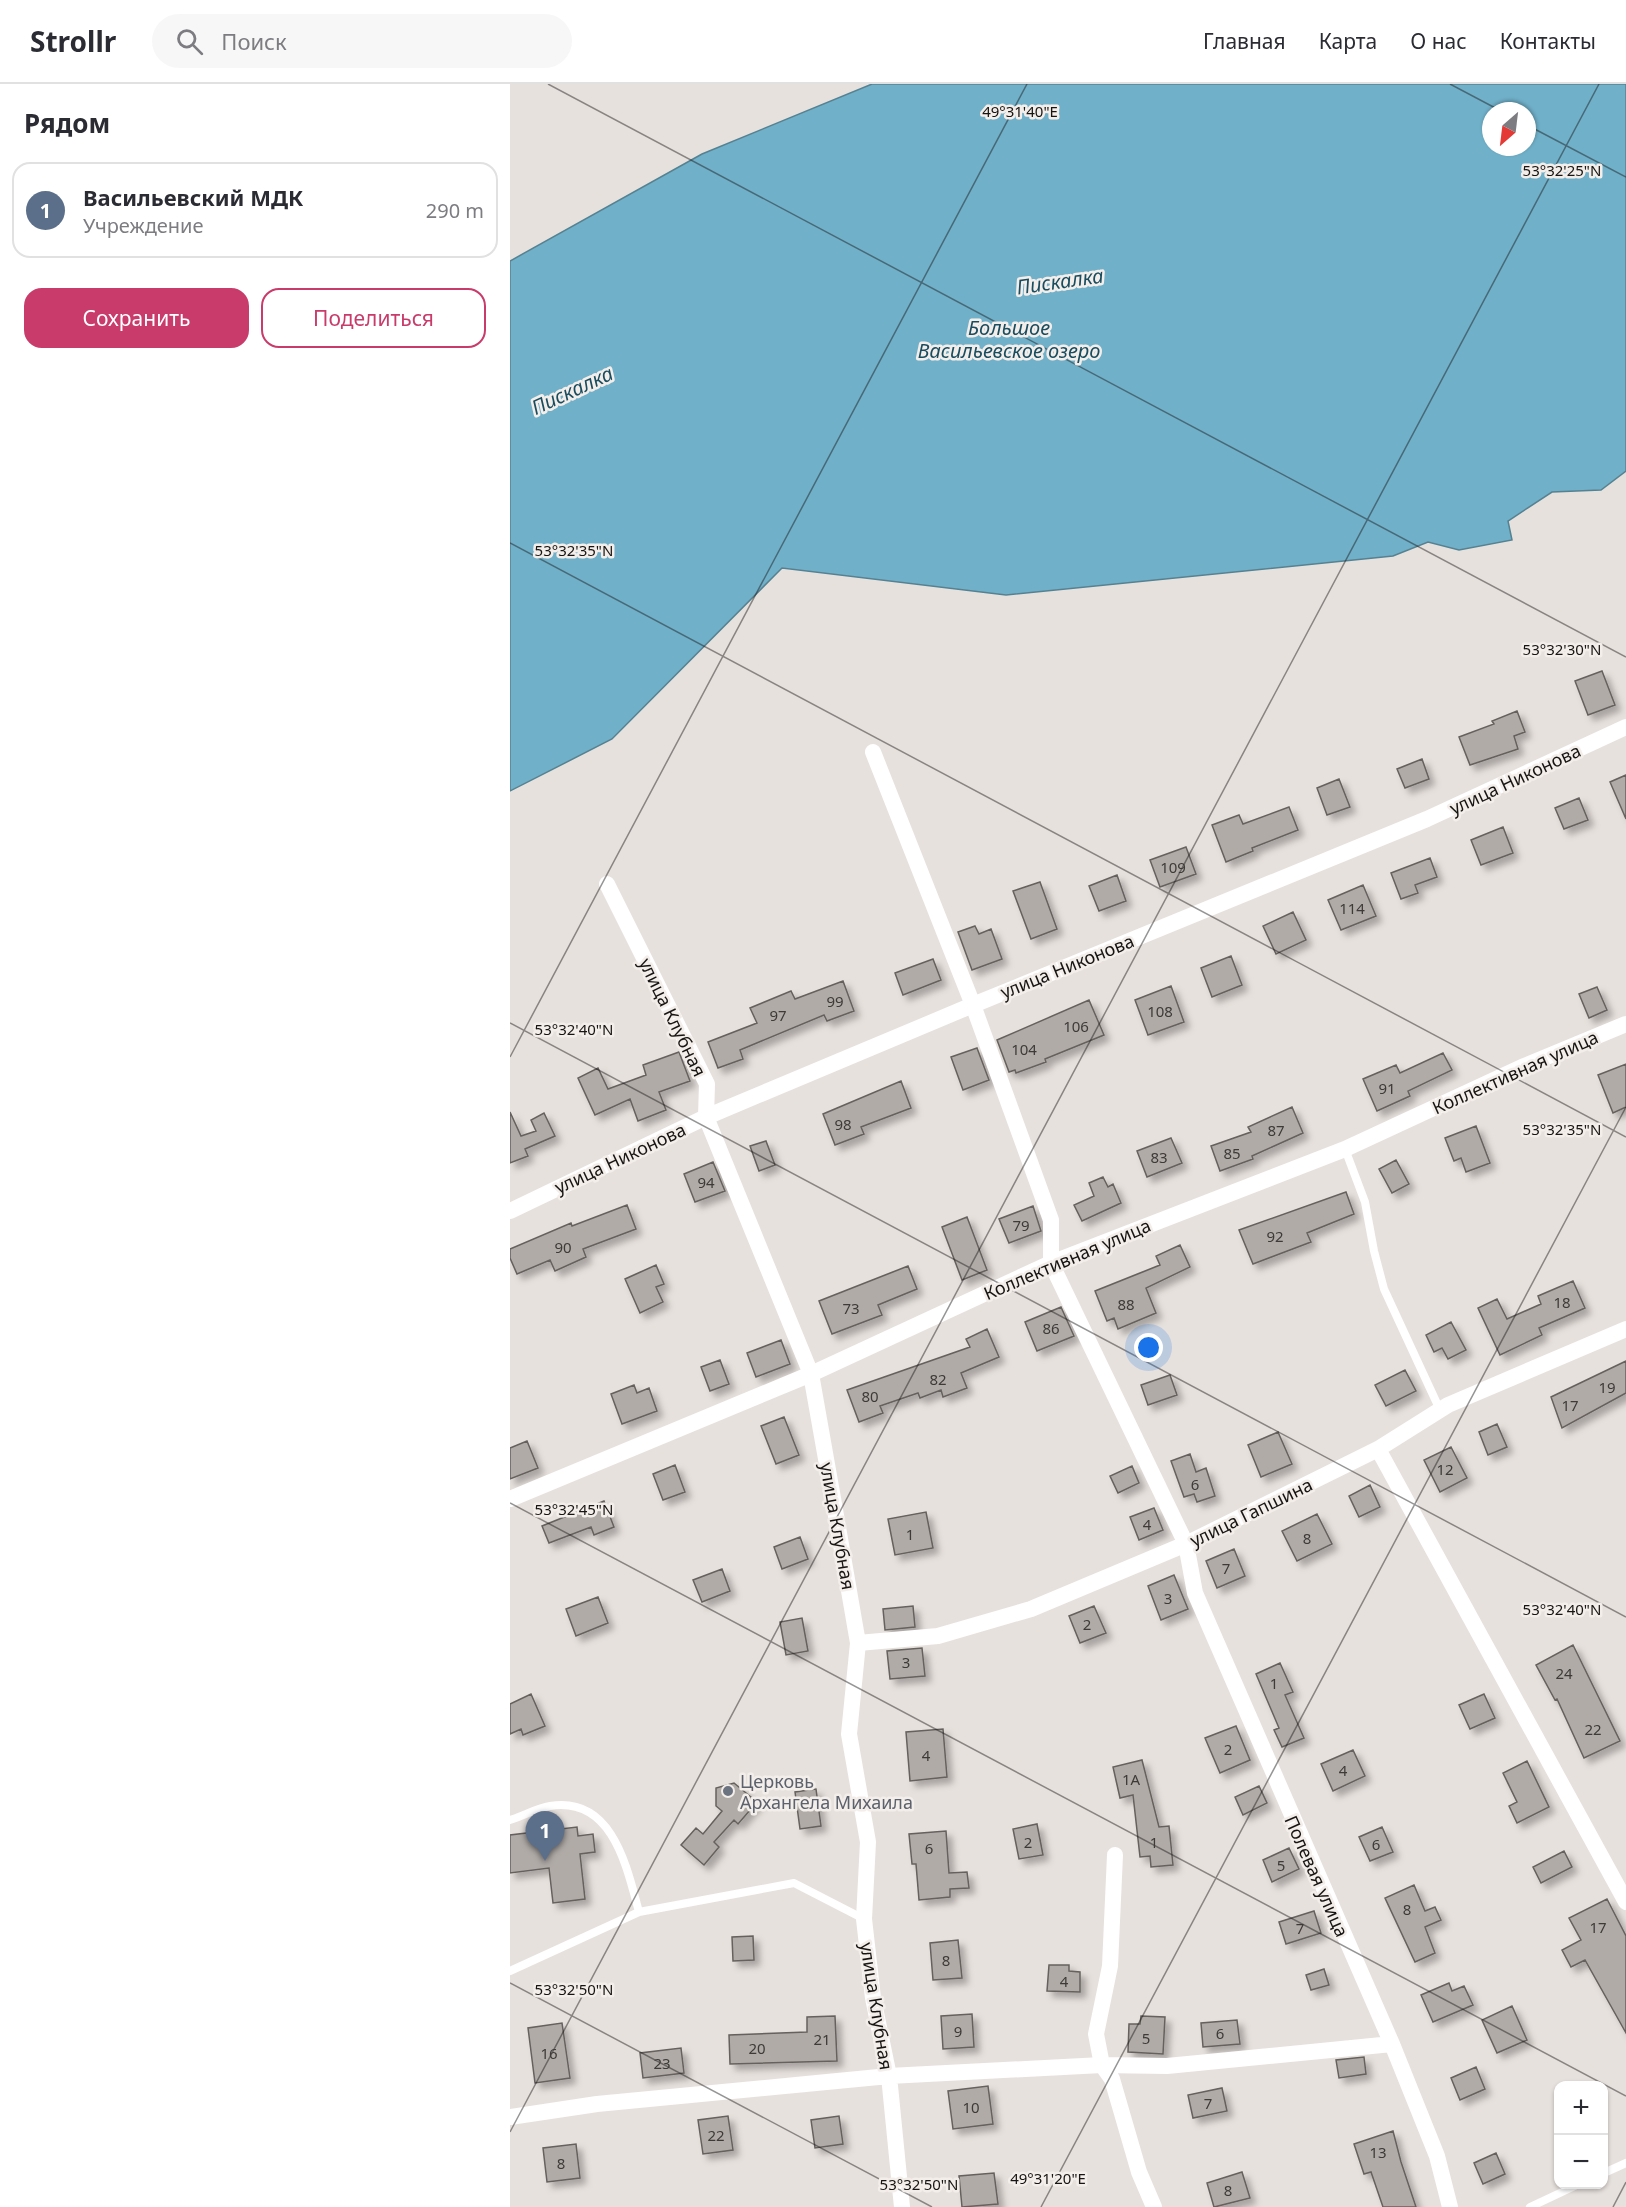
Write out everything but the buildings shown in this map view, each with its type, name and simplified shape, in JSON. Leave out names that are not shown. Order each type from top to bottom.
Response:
[{"type":"street","name":"улица Никонова","points":[[510,1211],[706,1117],[1427,819],[1626,727]]},
{"type":"street","points":[[873,752],[973,1005],[1051,1220],[1051,1263]]},
{"type":"street","name":"улица Клубная","points":[[607,884],[707,1084],[706,1117],[810,1374],[858,1643],[849,1734],[868,1842],[864,1919],[873,1998],[889,2076],[902,2207]]},
{"type":"street","name":"Коллективная улица","points":[[510,1499],[810,1374],[1051,1263],[1345,1149],[1522,1067],[1626,1024]]},
{"type":"street","name":"Полевая улица","points":[[1051,1263],[1186,1544],[1195,1593],[1392,2044],[1437,2156],[1450,2207]]},
{"type":"street","name":"улица Гапшина","points":[[858,1643],[938,1636],[1031,1609],[1186,1544],[1378,1449],[1440,1410],[1626,1329]]},
{"type":"street","points":[[1378,1449],[1626,1902]]},
{"type":"street","points":[[1115,1855],[1110,1966],[1096,2034],[1102,2065],[1112,2079],[1139,2172],[1154,2207]]},
{"type":"street","points":[[510,2117],[597,2104],[889,2076],[1102,2065],[1167,2066],[1392,2044]]},
{"type":"lane","points":[[1345,1149],[1365,1202],[1384,1289],[1440,1410]]},
{"type":"lane","points":[[510,1820],[550,1806],[571,1806],[591,1815],[610,1830],[623,1854],[639,1912]]},
{"type":"lane","points":[[510,1971],[639,1912],[794,1883],[864,1919]]},
{"type":"lane","points":[[1608,2171],[1626,2163]]},
{"type":"lane","points":[[1530,2207],[1568,2189]]},
{"type":"water","name":"Большое Васильевское озеро","points":[[872,84],[1626,84],[1626,471],[1601,490],[1552,492],[1508,521],[1512,540],[1459,550],[1428,542],[1393,556],[1006,595],[782,568],[612,739],[510,791],[510,261],[702,154]]},
{"type":"place","name":"Церковь Архангела Михаила","points":[[728,1791]]},
{"type":"place","name":"Васильевский МДК","points":[[545,1861]]},
{"type":"water label","name":"Пискалка","points":[[1060,281]]},
{"type":"water label","name":"Пискалка","points":[[572,390]]}]
